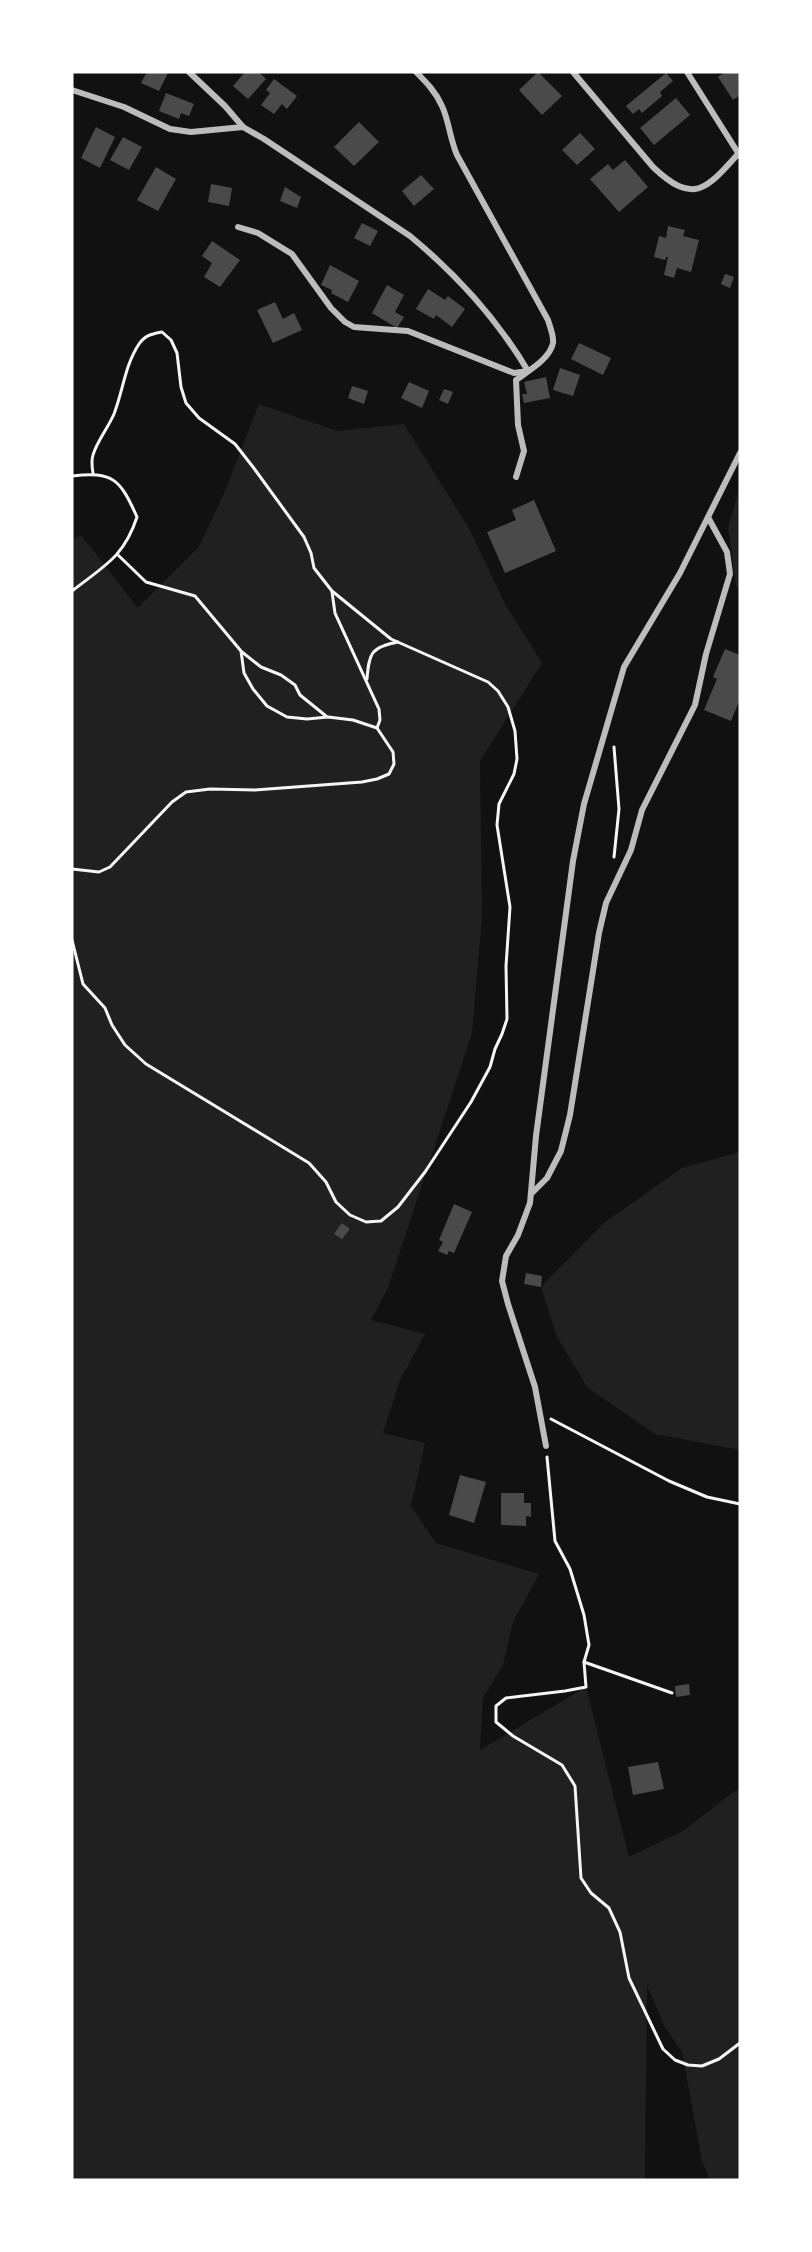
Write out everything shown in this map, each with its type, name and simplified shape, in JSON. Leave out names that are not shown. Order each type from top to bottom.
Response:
[{"type":"street","points":[[189,72],[225,106],[243,127],[410,236],[431,254],[494,320],[528,371]]},
{"type":"street","points":[[416,72],[435,92],[443,107],[450,138],[457,155],[548,320],[553,337],[552,348],[516,380],[518,425],[524,451],[516,477]]},
{"type":"street","points":[[573,72],[653,167],[668,181],[682,188],[697,190],[715,181],[739,155],[687,72]]},
{"type":"street","points":[[72,90],[107,100],[154,123],[179,131],[243,127]]},
{"type":"street","points":[[238,227],[258,233],[292,254],[338,316],[354,327],[408,331],[514,373],[528,371]]},
{"type":"street","points":[[546,1446],[535,1387],[502,1281],[506,1256],[518,1235],[530,1203],[536,1136],[573,861],[584,804],[624,667],[680,573],[740,453]]},
{"type":"street","points":[[531,1194],[547,1178],[561,1151],[570,1115],[599,933],[606,903],[622,870],[642,810],[695,705],[706,654],[730,574],[727,552],[709,519]]},
{"type":"path","points":[[72,940],[82,984],[105,1008],[112,1025],[125,1045],[146,1064],[309,1163],[326,1182],[336,1202],[351,1215],[366,1222],[381,1221],[398,1207],[425,1172],[471,1102],[489,1067],[505,1026],[510,907],[497,825],[499,804],[514,774],[517,759],[514,731],[508,707],[498,691],[488,682],[398,642],[332,591],[314,568],[312,553],[304,537],[253,467],[235,444],[199,418],[186,403],[181,387],[177,353],[171,340],[162,332],[149,334],[134,352],[127,367],[114,415],[93,453],[93,473]]},
{"type":"path","points":[[72,476],[93,473],[106,475],[116,481],[137,517],[131,534],[118,555],[72,591]]},
{"type":"path","points":[[118,555],[147,582],[195,596],[241,651],[261,666],[281,675],[295,685],[300,695],[328,717]]},
{"type":"path","points":[[332,591],[335,614],[380,709],[380,720],[376,728]]},
{"type":"path","points":[[367,681],[368,660],[373,651],[382,645],[398,642]]},
{"type":"path","points":[[72,869],[99,872],[110,867],[172,802],[186,792],[210,789],[255,790],[362,782],[388,774],[394,764],[393,752],[376,728],[353,720],[328,717],[307,719],[287,717],[267,706],[244,673],[241,651]]},
{"type":"path","points":[[605,729],[613,742],[618,779],[619,809],[613,863],[622,870]]},
{"type":"path","points":[[540,1413],[669,1480],[707,1497],[740,1504]]},
{"type":"path","points":[[546,1446],[555,1541],[570,1569],[584,1615],[589,1645],[584,1662],[586,1687],[506,1698],[496,1706],[496,1722],[513,1736],[562,1765],[575,1786],[581,1878],[591,1893],[609,1908],[613,1916],[620,1932],[629,1978],[663,2049],[675,2060],[688,2065],[702,2066],[719,2059],[740,2043]]},
{"type":"path","points":[[584,1662],[672,1693]]},
{"type":"shaded area","points":[[259,404],[337,431],[404,424],[470,530],[505,604],[542,663],[480,761],[482,917],[472,1033],[388,1288],[371,1320],[425,1334],[400,1380],[383,1433],[425,1443],[411,1506],[436,1543],[539,1574],[513,1622],[503,1665],[483,1698],[480,1750],[586,1687],[629,1857],[683,1831],[740,1789],[740,2180],[710,2180],[702,2161],[682,2052],[665,2027],[647,1986],[645,2180],[72,2180],[72,541],[81,535],[138,608],[198,548],[223,496]]},
{"type":"shaded area","points":[[740,487],[740,587],[736,587],[728,528]]},
{"type":"shaded area","points":[[740,1152],[740,1450],[655,1434],[588,1388],[557,1337],[541,1287],[604,1223],[682,1168]]},
{"type":"building","points":[[147,72],[168,73],[159,91],[141,83]]},
{"type":"building","points":[[245,72],[259,72],[266,79],[248,99],[233,86]]},
{"type":"building","points":[[538,72],[562,96],[542,115],[519,90]]},
{"type":"building","points":[[725,72],[740,72],[740,95],[733,100],[718,77]]},
{"type":"building","points":[[666,73],[673,81],[660,92],[662,96],[642,113],[639,109],[633,114],[626,106]]},
{"type":"building","points":[[274,79],[297,96],[287,109],[282,104],[274,114],[261,105],[270,93],[266,90]]},
{"type":"building","points":[[166,93],[194,104],[189,116],[181,113],[179,119],[159,111]]},
{"type":"building","points":[[676,98],[690,115],[654,145],[640,128]]},
{"type":"building","points":[[359,122],[379,142],[354,166],[334,147]]},
{"type":"building","points":[[96,127],[115,137],[100,168],[81,158]]},
{"type":"building","points":[[580,133],[595,149],[577,165],[562,150]]},
{"type":"building","points":[[123,137],[142,147],[129,170],[110,160]]},
{"type":"building","points":[[625,160],[648,187],[619,212],[590,179],[608,164],[613,170]]},
{"type":"building","points":[[156,167],[176,179],[158,211],[137,200]]},
{"type":"building","points":[[421,175],[434,189],[414,206],[402,191]]},
{"type":"building","points":[[211,184],[232,188],[229,206],[208,202]]},
{"type":"building","points":[[285,187],[301,197],[297,208],[280,201]]},
{"type":"building","points":[[362,223],[378,231],[370,246],[354,238]]},
{"type":"building","points":[[668,226],[685,230],[683,236],[699,240],[691,272],[677,268],[674,278],[664,275],[668,257],[665,260],[654,257],[659,236],[666,238]]},
{"type":"building","points":[[212,241],[240,260],[220,287],[204,277],[212,263],[202,256]]},
{"type":"building","points":[[330,265],[359,281],[348,302],[321,285]]},
{"type":"building","points":[[725,274],[734,277],[730,288],[721,284]]},
{"type":"building","points":[[387,285],[404,295],[395,312],[404,317],[397,328],[372,313]]},
{"type":"building","points":[[428,289],[445,300],[448,296],[465,309],[452,327],[436,315],[434,319],[416,309]]},
{"type":"building","points":[[275,302],[283,319],[294,313],[302,330],[273,343],[257,310]]},
{"type":"building","points":[[579,343],[611,358],[603,375],[571,359]]},
{"type":"building","points":[[560,368],[580,375],[573,396],[553,390]]},
{"type":"building","points":[[546,377],[550,398],[524,403],[522,394],[527,394],[524,382]]},
{"type":"building","points":[[409,382],[429,391],[422,408],[401,398]]},
{"type":"building","points":[[352,386],[368,391],[364,404],[348,398]]},
{"type":"building","points":[[444,389],[453,392],[448,404],[439,400]]},
{"type":"building","points":[[534,500],[556,551],[505,573],[487,532],[516,520],[512,510]]},
{"type":"building","points":[[725,649],[740,655],[740,699],[731,721],[704,710],[717,679],[713,677]]},
{"type":"building","points":[[454,1204],[472,1212],[454,1253],[449,1251],[447,1255],[438,1251],[443,1242],[439,1240]]},
{"type":"building","points":[[342,1223],[350,1229],[342,1239],[334,1234]]},
{"type":"building","points":[[526,1273],[542,1276],[541,1287],[524,1284]]},
{"type":"building","points":[[460,1475],[486,1482],[474,1523],[449,1515]]},
{"type":"building","points":[[501,1493],[524,1493],[524,1503],[531,1503],[531,1517],[526,1516],[526,1526],[501,1525]]},
{"type":"building","points":[[689,1684],[690,1695],[676,1697],[675,1686]]},
{"type":"building","points":[[658,1762],[664,1789],[633,1795],[628,1767]]}]
